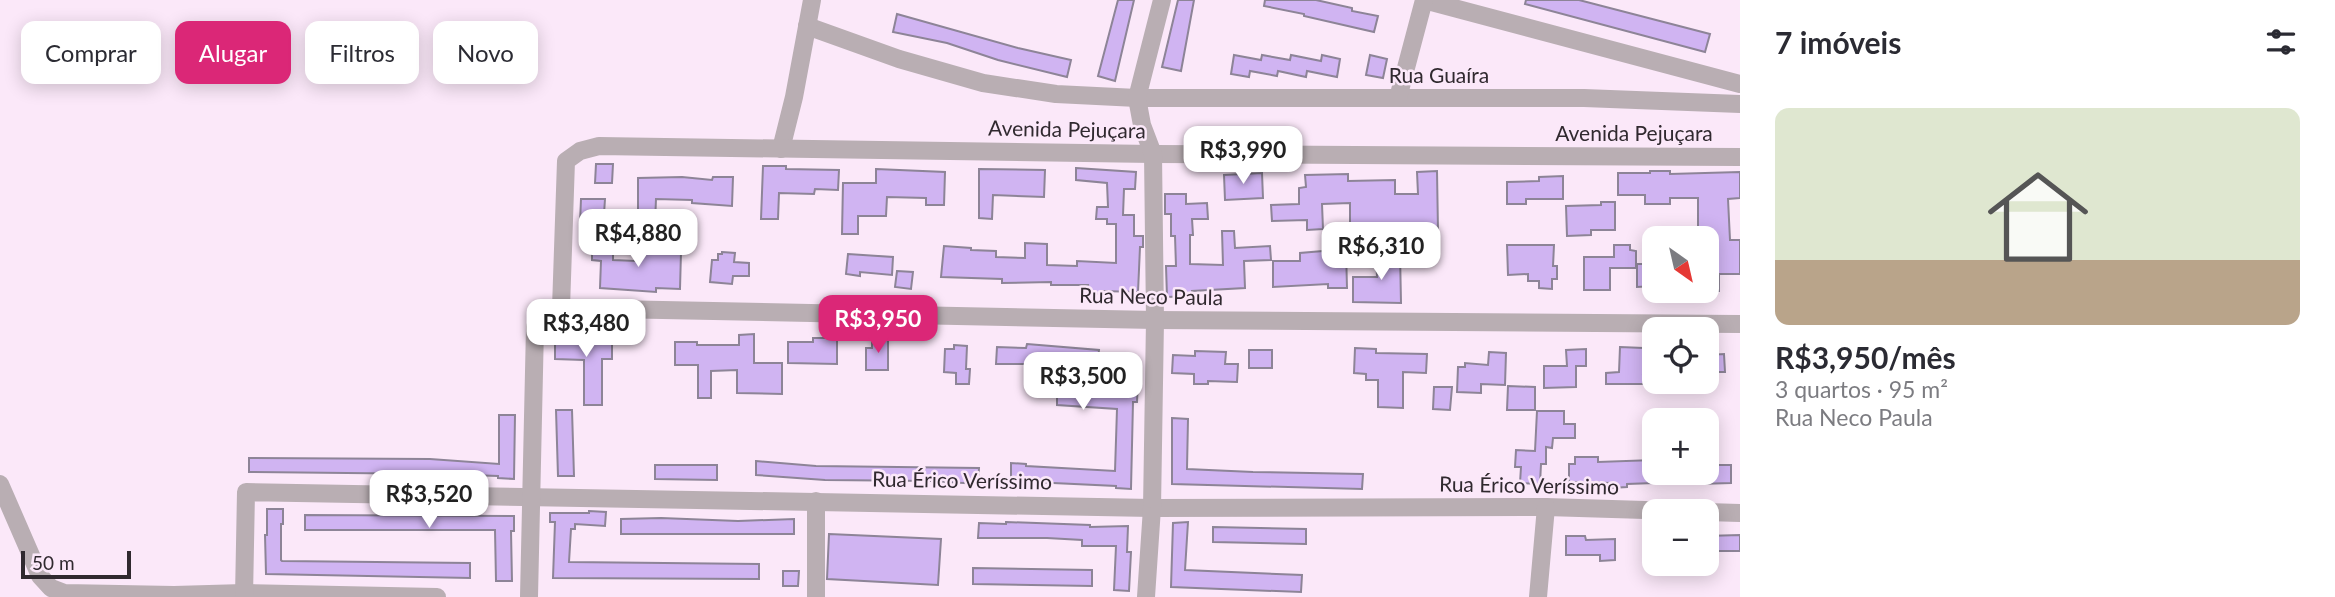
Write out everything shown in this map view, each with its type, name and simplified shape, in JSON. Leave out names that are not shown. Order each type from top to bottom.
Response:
[{"type":"street","points":[[781,149],[794,97],[812,0]]},
{"type":"street","points":[[1146,597],[1152,508],[1155,320],[1153,154],[1142,125],[1138,99],[1162,0]]},
{"type":"street","points":[[1398,99],[1424,0],[1740,84]]},
{"type":"street","name":"Rua Guaíra","points":[[807,26],[899,59],[983,83],[1056,94],[1138,99],[1584,98],[1740,104]]},
{"type":"street","name":"Avenida Pejuçara","points":[[561,308],[566,161],[580,151],[599,146],[1153,154],[1740,157]]},
{"type":"street","points":[[530,597],[535,327],[543,316],[561,308]]},
{"type":"street","name":"Rua Neco Paula","points":[[561,308],[1155,320],[1740,324]]},
{"type":"street","points":[[0,484],[40,576],[51,588],[64,593],[437,597]]},
{"type":"street","name":"Rua Érico Veríssimo","points":[[244,595],[246,492],[1152,508],[1546,507],[1642,510]]},
{"type":"street","points":[[816,500],[816,597]]},
{"type":"street","points":[[1538,597],[1546,507]]},
{"type":"street","points":[[1719,512],[1740,513]]},
{"type":"building","points":[[1118,0],[1134,0],[1115,81],[1098,76]]},
{"type":"building","points":[[1178,0],[1194,0],[1181,71],[1162,67]]},
{"type":"building","points":[[1265,0],[1316,0],[1378,16],[1374,32],[1264,6]]},
{"type":"building","points":[[1526,0],[1579,0],[1710,34],[1705,52],[1525,4]]},
{"type":"building","points":[[897,14],[1071,60],[1067,77],[998,60],[947,43],[893,32]]},
{"type":"building","points":[[1234,55],[1261,60],[1262,55],[1290,60],[1291,55],[1321,61],[1322,55],[1340,59],[1337,77],[1307,71],[1306,77],[1278,71],[1277,76],[1250,71],[1249,77],[1231,74]]},
{"type":"building","points":[[1370,55],[1387,59],[1383,78],[1366,75]]},
{"type":"building","points":[[596,164],[613,164],[612,183],[595,183]]},
{"type":"building","points":[[763,166],[839,170],[838,190],[815,189],[814,194],[779,193],[778,219],[761,219]]},
{"type":"building","points":[[1076,168],[1136,172],[1135,189],[1124,189],[1123,215],[1134,215],[1134,236],[1143,236],[1138,292],[1087,293],[1088,285],[1051,285],[1051,282],[1002,283],[1002,279],[941,277],[944,246],[996,251],[996,257],[1025,258],[1025,243],[1047,244],[1047,265],[1077,266],[1077,261],[1116,263],[1116,224],[1107,224],[1107,219],[1096,219],[1097,207],[1108,207],[1107,183],[1076,180]]},
{"type":"building","points":[[876,169],[945,172],[944,205],[926,205],[926,198],[887,197],[886,216],[858,216],[858,234],[842,234],[843,183],[876,183]]},
{"type":"building","points":[[979,169],[1045,170],[1044,197],[993,195],[992,219],[979,218]]},
{"type":"building","points":[[1437,171],[1438,231],[1384,231],[1384,238],[1350,239],[1350,203],[1322,204],[1323,229],[1307,230],[1307,220],[1272,221],[1271,205],[1299,204],[1299,188],[1306,187],[1305,175],[1348,174],[1348,181],[1395,180],[1395,194],[1418,194],[1417,172]]},
{"type":"building","points":[[1740,172],[1740,198],[1728,199],[1730,240],[1740,240],[1740,274],[1719,274],[1719,226],[1698,226],[1698,198],[1670,198],[1670,204],[1645,204],[1645,195],[1618,195],[1618,173]]},
{"type":"building","points":[[1262,173],[1263,198],[1225,200],[1224,175]]},
{"type":"building","points":[[1563,176],[1563,199],[1526,199],[1526,204],[1507,204],[1507,182],[1539,181],[1539,177]]},
{"type":"building","points":[[682,177],[712,180],[713,177],[733,177],[732,206],[692,203],[692,200],[656,199],[655,224],[638,224],[638,178]]},
{"type":"building","points":[[1165,194],[1186,194],[1186,204],[1207,203],[1208,219],[1192,219],[1190,264],[1223,265],[1222,231],[1234,231],[1235,248],[1270,246],[1271,260],[1244,261],[1245,288],[1192,291],[1192,296],[1167,297],[1166,266],[1176,266],[1175,236],[1171,236],[1171,214],[1165,214]]},
{"type":"building","points":[[581,199],[605,199],[604,214],[594,214],[593,224],[580,223]]},
{"type":"building","points":[[1601,202],[1615,202],[1615,230],[1591,230],[1591,235],[1567,236],[1566,206],[1601,205]]},
{"type":"building","points":[[592,240],[613,241],[613,260],[636,261],[637,249],[681,252],[680,289],[656,288],[656,292],[600,288],[601,261],[592,260]]},
{"type":"building","points":[[1507,245],[1554,245],[1553,266],[1557,266],[1557,279],[1552,279],[1552,289],[1539,288],[1539,281],[1528,281],[1528,274],[1508,275]]},
{"type":"building","points":[[1614,245],[1630,245],[1630,250],[1636,251],[1636,268],[1610,268],[1610,290],[1584,290],[1584,257],[1614,257]]},
{"type":"building","points":[[1346,249],[1347,288],[1328,288],[1328,284],[1273,287],[1273,261],[1300,261],[1300,253]]},
{"type":"building","points":[[735,253],[734,262],[749,263],[749,276],[733,276],[732,284],[710,282],[712,260],[718,260],[718,254]]},
{"type":"building","points":[[1400,253],[1401,303],[1353,302],[1353,277],[1377,277],[1376,254]]},
{"type":"building","points":[[848,254],[893,257],[892,275],[860,272],[860,276],[846,274]]},
{"type":"building","points":[[1637,264],[1642,264],[1642,287],[1637,287]]},
{"type":"building","points":[[897,271],[913,272],[911,289],[895,287]]},
{"type":"building","points":[[555,330],[574,331],[574,334],[589,336],[612,336],[612,359],[602,359],[602,405],[584,405],[584,360],[555,359]]},
{"type":"building","points":[[754,334],[754,363],[782,363],[782,394],[737,393],[737,370],[711,371],[711,398],[698,398],[698,365],[675,365],[675,342],[739,345],[739,335]]},
{"type":"building","points":[[813,338],[837,338],[837,364],[788,363],[788,342],[813,342]]},
{"type":"building","points":[[888,338],[888,370],[866,370],[866,348],[872,348],[872,339]]},
{"type":"building","points":[[1027,344],[1099,350],[1098,358],[1139,359],[1137,402],[1133,402],[1131,489],[1011,481],[1011,463],[1115,471],[1117,409],[1057,405],[1057,393],[1122,397],[1123,371],[1066,367],[1066,372],[1049,372],[1049,364],[996,364],[997,347],[1026,348]]},
{"type":"building","points":[[954,345],[967,346],[966,369],[970,369],[969,384],[956,384],[956,373],[944,372],[945,349],[954,349]]},
{"type":"building","points":[[1620,347],[1642,348],[1642,384],[1606,384],[1606,373],[1619,372]]},
{"type":"building","points":[[1355,348],[1376,349],[1376,353],[1427,354],[1426,373],[1403,372],[1403,408],[1378,407],[1378,380],[1366,380],[1366,374],[1354,373]]},
{"type":"building","points":[[1586,349],[1586,366],[1576,366],[1576,387],[1544,388],[1544,366],[1567,366],[1566,350]]},
{"type":"building","points":[[1249,350],[1272,350],[1272,368],[1249,368]]},
{"type":"building","points":[[1195,351],[1226,352],[1225,364],[1238,364],[1237,382],[1208,381],[1208,384],[1194,384],[1194,374],[1172,373],[1173,355],[1195,356]]},
{"type":"building","points":[[1489,352],[1506,353],[1505,385],[1481,384],[1481,393],[1457,392],[1458,367],[1465,367],[1465,363],[1488,365]]},
{"type":"building","points":[[1719,354],[1724,354],[1725,372],[1719,372]]},
{"type":"building","points":[[1508,386],[1535,387],[1535,410],[1507,410]]},
{"type":"building","points":[[1434,387],[1452,387],[1450,410],[1433,409]]},
{"type":"building","points":[[556,410],[572,410],[574,476],[558,476]]},
{"type":"building","points":[[1537,411],[1564,411],[1564,424],[1575,424],[1575,438],[1553,438],[1552,448],[1546,447],[1546,464],[1541,464],[1540,484],[1520,483],[1521,467],[1515,467],[1516,450],[1535,451]]},
{"type":"building","points":[[499,415],[515,415],[514,479],[439,474],[249,472],[249,458],[430,459],[499,464]]},
{"type":"building","points":[[1172,418],[1188,419],[1187,469],[1363,474],[1362,489],[1172,484]]},
{"type":"building","points":[[1575,457],[1598,457],[1598,462],[1642,460],[1642,483],[1611,488],[1611,483],[1569,482],[1569,464],[1575,464]]},
{"type":"building","points":[[756,461],[816,466],[979,468],[978,484],[825,480],[756,475]]},
{"type":"building","points":[[655,465],[717,465],[717,480],[655,479]]},
{"type":"building","points":[[1719,465],[1731,465],[1731,483],[1719,483]]},
{"type":"building","points":[[267,509],[283,509],[282,561],[470,563],[470,578],[266,574]]},
{"type":"building","points":[[606,512],[605,526],[575,524],[575,529],[571,529],[569,562],[759,564],[759,579],[553,578],[555,522],[550,522],[550,513]]},
{"type":"building","points":[[305,515],[514,516],[514,531],[511,531],[512,581],[496,581],[495,530],[305,530]]},
{"type":"building","points":[[621,519],[738,521],[794,519],[794,534],[621,534]]},
{"type":"building","points":[[1188,522],[1185,570],[1302,575],[1301,592],[1171,587],[1173,523]]},
{"type":"building","points":[[979,523],[1090,527],[1128,526],[1127,552],[1131,552],[1129,591],[1114,590],[1116,546],[1082,546],[1082,540],[978,538]]},
{"type":"building","points":[[1213,527],[1306,529],[1306,544],[1213,542]]},
{"type":"building","points":[[829,534],[941,539],[938,585],[827,579]]},
{"type":"building","points":[[1740,535],[1740,551],[1719,551],[1719,536]]},
{"type":"building","points":[[1566,536],[1585,536],[1586,540],[1615,539],[1615,560],[1600,561],[1600,555],[1566,555]]},
{"type":"building","points":[[973,568],[1092,570],[1092,586],[973,584]]},
{"type":"building","points":[[783,571],[799,571],[798,586],[783,586]]}]
